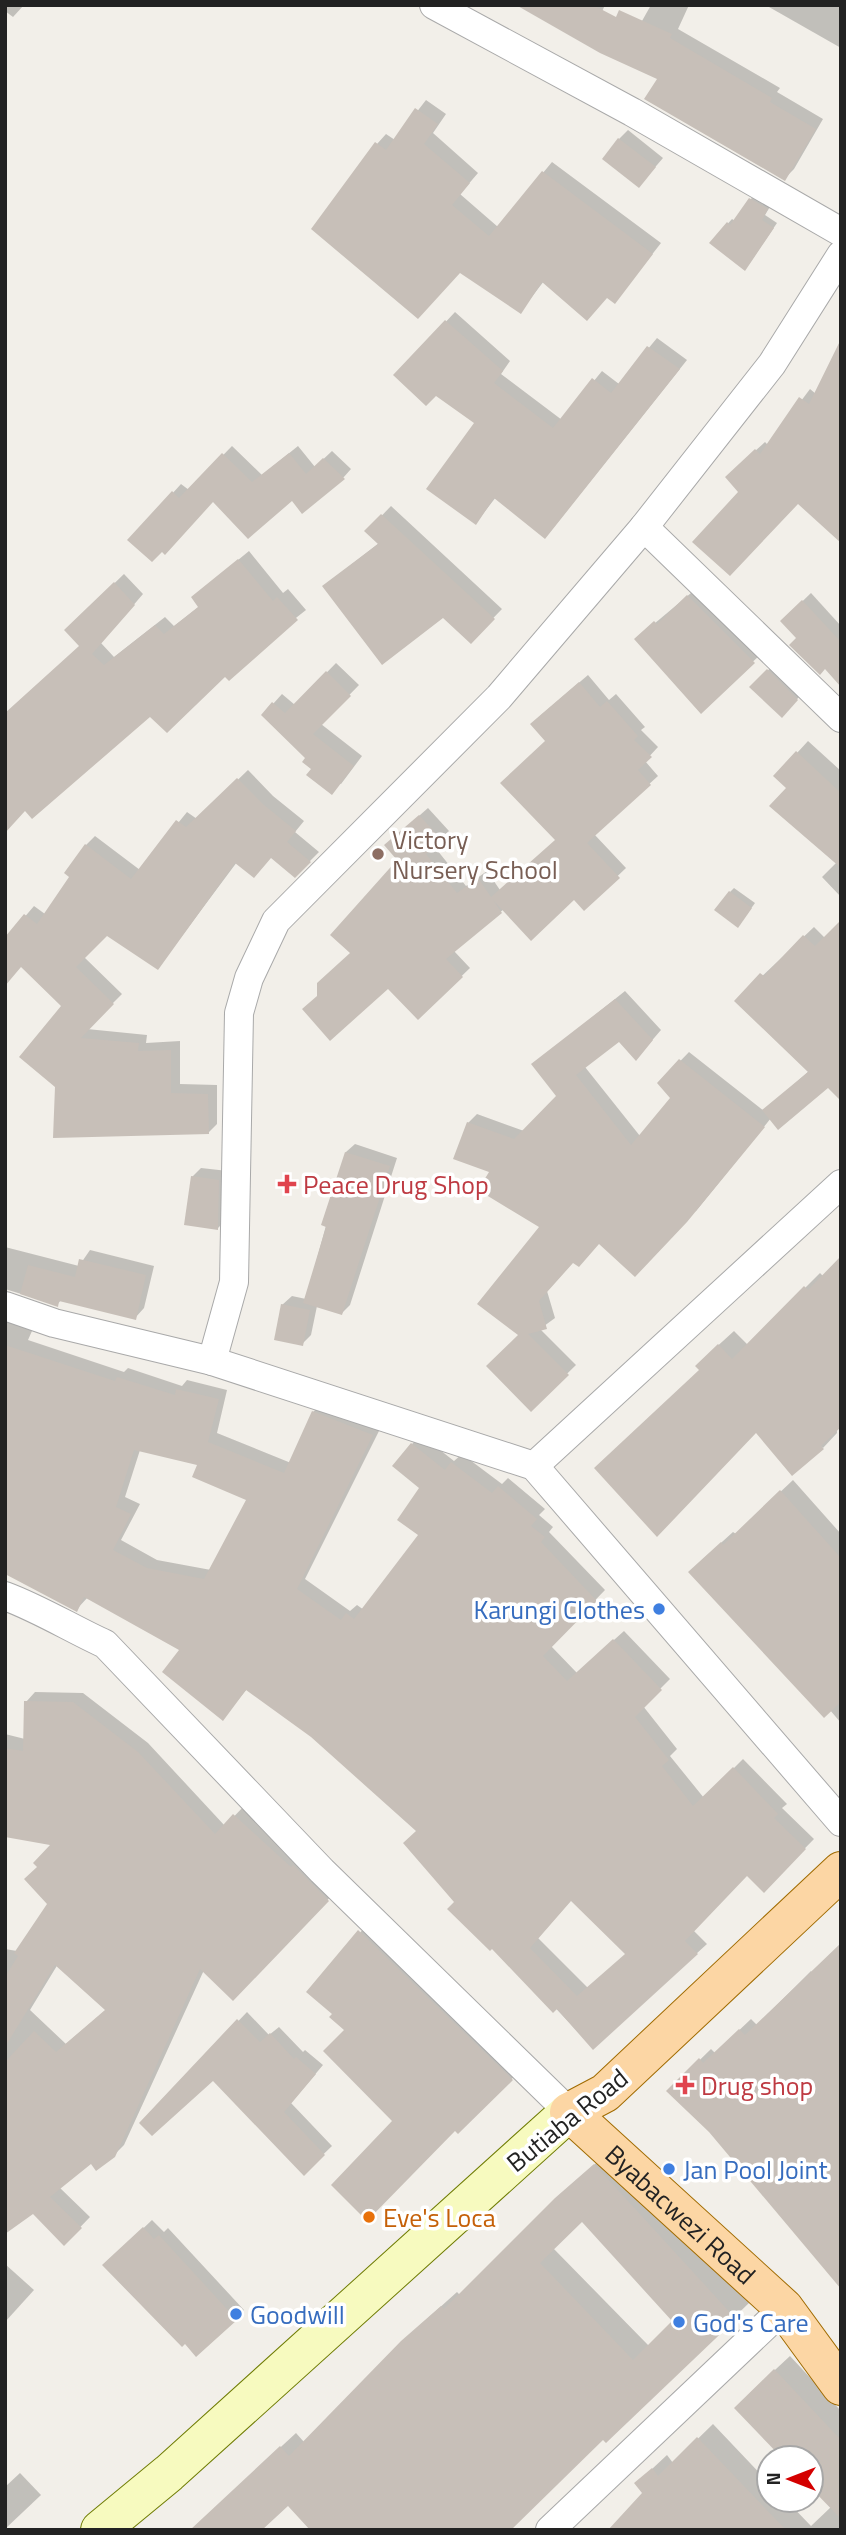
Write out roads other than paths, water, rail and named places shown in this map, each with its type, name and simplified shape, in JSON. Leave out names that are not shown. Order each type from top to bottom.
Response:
[{"type":"main road","name":"Butiaba Road","points":[[100,2530],[169,2473],[569,2112],[605,2093],[841,1871]]},
{"type":"main road","name":"Byabacwezi Road","points":[[569,2112],[784,2308],[841,2386]]},
{"type":"street","points":[[434,5],[632,112],[841,232]]},
{"type":"street","points":[[212,1361],[234,1282],[239,1013],[249,978],[276,921],[499,697],[644,527],[772,364],[841,255]]},
{"type":"street","points":[[644,527],[841,718]]},
{"type":"street","points":[[534,1466],[841,1184]]},
{"type":"street","points":[[5,1306],[54,1323],[212,1361],[534,1466],[841,1822]]},
{"type":"street","points":[[5,1596],[106,1644],[322,1871],[569,2112]]},
{"type":"street","points":[[550,2530],[784,2308]]},
{"type":"place","name":"Victory Nursery School","points":[[378,854]]},
{"type":"place","name":"Peace Drug Shop","points":[[287,1184]]},
{"type":"place","name":"Karungi Clothes","points":[[659,1609]]},
{"type":"place","name":"Drug shop","points":[[685,2085]]},
{"type":"place","name":"Jan Pool Joint","points":[[669,2169]]},
{"type":"place","name":"Eve's Loca","points":[[369,2217]]},
{"type":"place","name":"Goodwill","points":[[236,2314]]},
{"type":"place","name":"God's Care","points":[[679,2322]]}]
